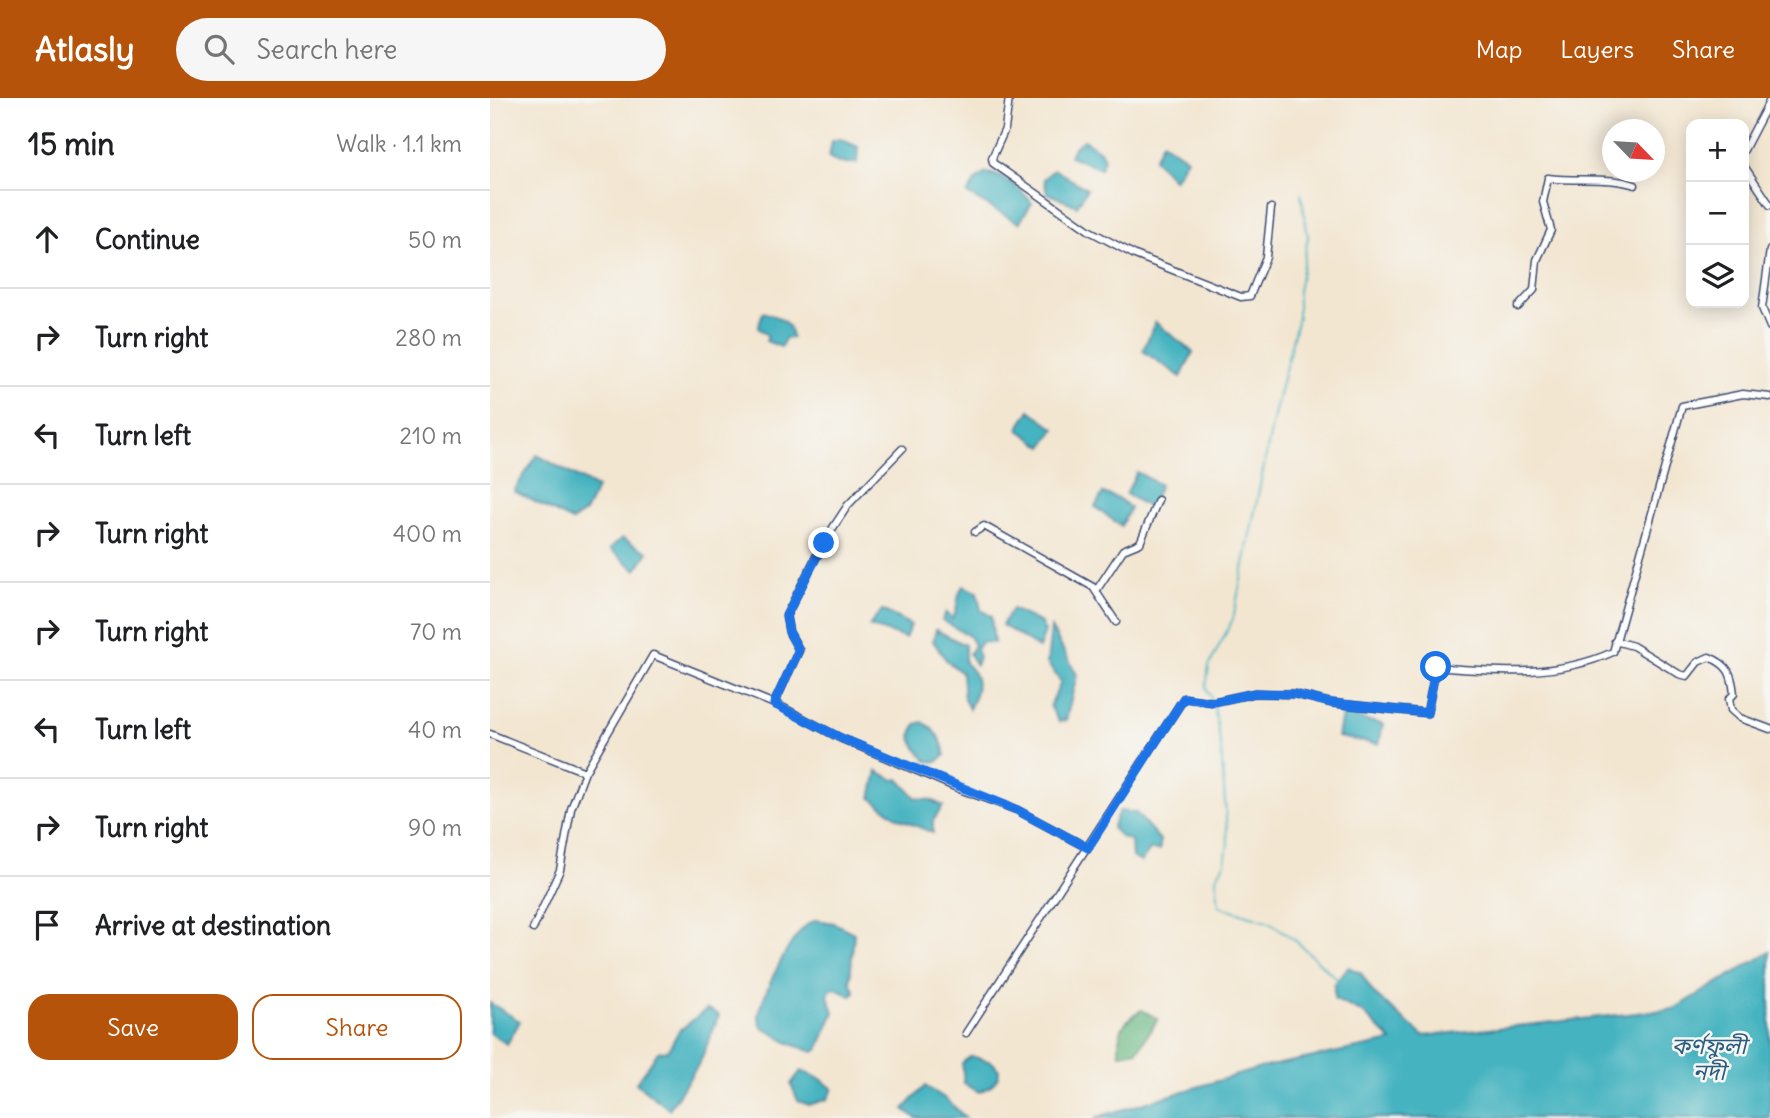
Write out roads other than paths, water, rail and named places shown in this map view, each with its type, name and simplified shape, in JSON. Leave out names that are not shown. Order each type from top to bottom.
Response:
[{"type":"street","points":[[1009,98],[1005,129],[993,163],[1090,231],[1135,255],[1241,297],[1250,296],[1266,257],[1271,208]]},
{"type":"street","points":[[1749,140],[1770,100]]},
{"type":"street","points":[[1749,174],[1770,205]]},
{"type":"street","points":[[1518,307],[1534,290],[1537,260],[1551,230],[1543,202],[1548,178],[1573,181],[1619,179],[1635,185]]},
{"type":"street","points":[[1770,250],[1762,307],[1770,327]]},
{"type":"street","points":[[966,1033],[1184,698],[1213,702],[1255,693],[1294,694],[1331,703],[1427,713],[1436,667],[1520,674],[1598,659],[1613,652],[1682,406],[1743,394],[1770,397]]},
{"type":"street","points":[[774,704],[799,650],[789,632],[786,616],[824,543],[848,505],[902,449]]},
{"type":"street","points":[[1096,591],[1124,550],[1140,543],[1158,500]]},
{"type":"street","points":[[975,532],[984,526],[1058,565],[1096,591],[1116,622]]},
{"type":"street","points":[[1615,641],[1633,646],[1687,676],[1698,663],[1709,657],[1717,660],[1728,667],[1732,676],[1734,694],[1729,699],[1731,710],[1740,718],[1770,729]]},
{"type":"street","points":[[533,929],[560,870],[571,809],[585,772],[653,655],[774,704],[841,738],[1017,810],[1088,848]]},
{"type":"street","points":[[490,734],[585,772]]},
{"type":"water","points":[[840,139],[858,147],[857,163],[838,163],[829,157],[832,141]]},
{"type":"water","points":[[1084,140],[1100,151],[1104,159],[1100,169],[1070,156],[1074,147]]},
{"type":"water","points":[[1162,142],[1187,158],[1174,180],[1154,159]]},
{"type":"water","points":[[1054,169],[1087,189],[1077,206],[1047,193],[1044,179]]},
{"type":"water","points":[[986,173],[999,176],[1012,184],[1032,203],[1019,223],[967,194],[976,180]]},
{"type":"water","points":[[763,312],[778,318],[788,327],[792,337],[785,339],[781,347],[766,341],[768,336],[758,328]]},
{"type":"water","points":[[1155,322],[1193,352],[1181,377],[1143,351]]},
{"type":"water","points":[[1030,410],[1055,429],[1043,447],[1018,429]]},
{"type":"water","points":[[537,455],[597,488],[585,512],[572,521],[514,491]]},
{"type":"water","points":[[1137,472],[1160,485],[1150,508],[1126,494]]},
{"type":"water","points":[[1103,493],[1119,499],[1130,508],[1121,526],[1095,507]]},
{"type":"water","points":[[622,538],[648,552],[636,570],[610,549]]},
{"type":"water","points":[[963,586],[977,592],[981,610],[991,616],[994,643],[981,642],[976,650],[979,657],[976,665],[969,654],[974,645],[969,636],[942,620],[946,612],[952,619]]},
{"type":"water","points":[[1012,609],[1041,623],[1045,632],[1039,648],[1002,625]]},
{"type":"water","points":[[882,610],[911,625],[905,638],[869,626]]},
{"type":"water","points":[[1051,628],[1077,675],[1066,720],[1059,722],[1050,706],[1061,682],[1047,663]]},
{"type":"water","points":[[936,630],[965,645],[965,663],[974,674],[977,684],[969,709],[964,699],[962,673],[947,661],[933,641]]},
{"type":"water","points":[[1342,715],[1383,724],[1379,744],[1338,737]]},
{"type":"water","points":[[923,722],[935,732],[942,744],[945,755],[937,762],[927,761],[916,748],[911,736],[916,724]]},
{"type":"water","points":[[877,771],[894,780],[899,779],[916,798],[931,800],[943,806],[933,821],[933,833],[898,818],[871,798]]},
{"type":"water","points":[[1119,811],[1136,813],[1160,840],[1160,850],[1150,850],[1141,862],[1132,857],[1131,841],[1121,837],[1112,828]]},
{"type":"water","points":[[817,920],[834,923],[854,933],[850,981],[855,993],[851,996],[836,988],[830,990],[828,996],[834,1012],[818,1050],[813,1052],[789,1043],[762,1027],[758,1016],[766,992],[790,946],[808,924]]},
{"type":"water","name":"কর্ণফুলী নদী","points":[[1770,952],[1770,1118],[1095,1118],[1260,1068],[1392,1041],[1363,1013],[1334,999],[1334,985],[1348,967],[1361,973],[1374,994],[1423,1036],[1674,1009]]},
{"type":"water","points":[[490,1003],[520,1021],[507,1044],[490,1033]]},
{"type":"water","points":[[707,1009],[719,1015],[700,1062],[669,1109],[636,1083],[658,1052],[668,1050],[679,1031]]},
{"type":"water","points":[[971,1056],[992,1062],[999,1070],[993,1084],[979,1092],[964,1084],[962,1063]]},
{"type":"water","points":[[801,1071],[821,1079],[833,1089],[828,1099],[809,1105],[798,1101],[791,1084]]},
{"type":"water","points":[[925,1086],[946,1099],[966,1118],[916,1118],[904,1109]]},
{"type":"waterway","points":[[1212,700],[1206,687],[1209,666],[1233,619],[1275,411],[1298,317],[1298,291],[1308,237],[1301,194]]},
{"type":"waterway","points":[[1214,706],[1221,748],[1228,844],[1225,862],[1216,878],[1219,906],[1270,922],[1296,941],[1339,981]]}]
